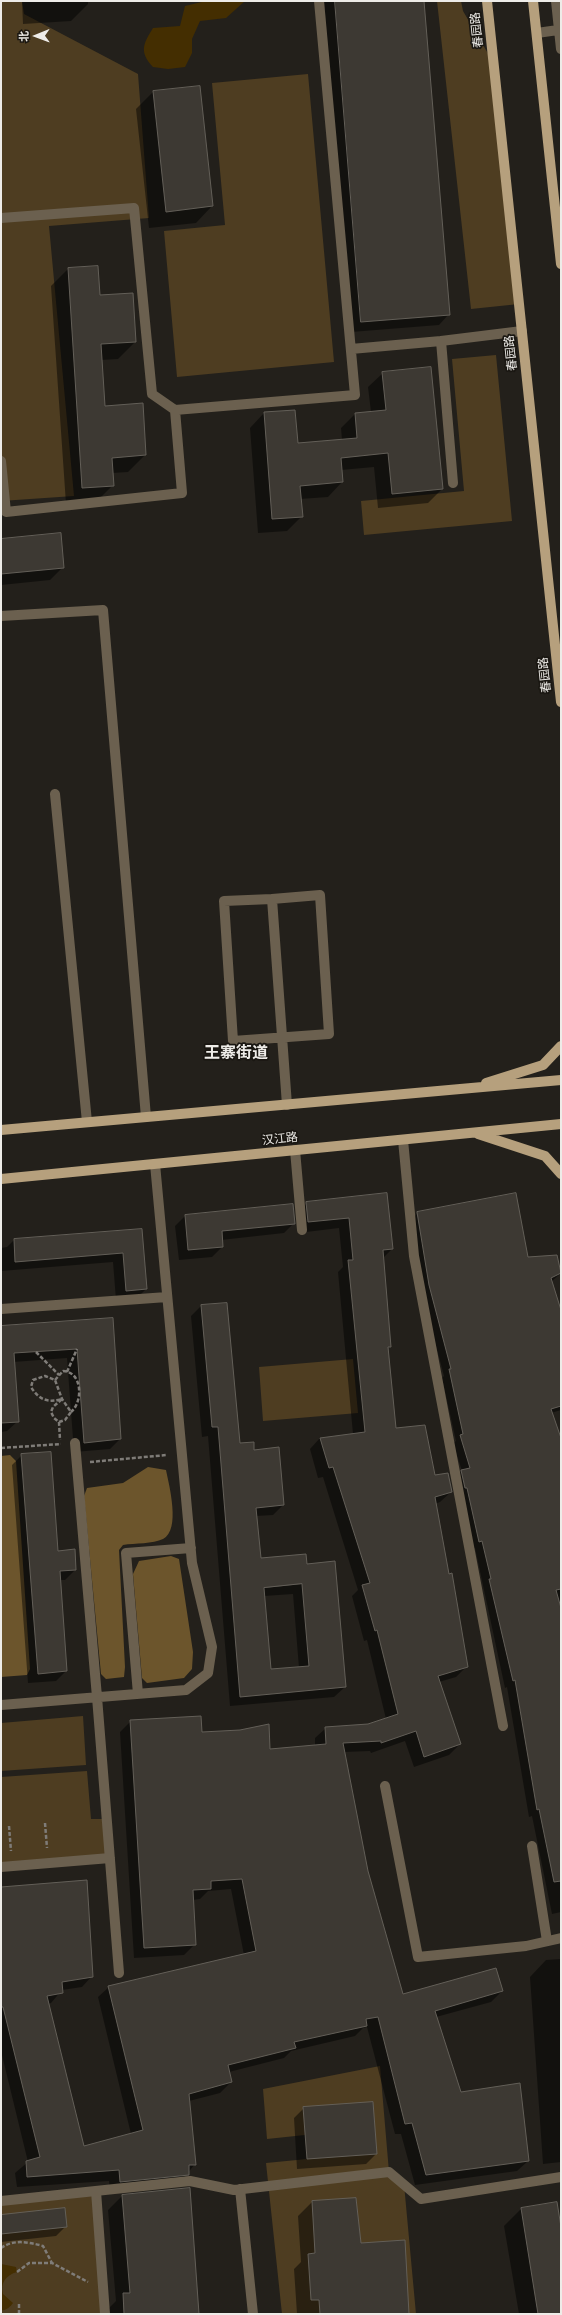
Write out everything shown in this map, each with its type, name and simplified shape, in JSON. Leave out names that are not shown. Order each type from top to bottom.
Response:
[{"type":"main road","name":"春园路","points":[[487,1],[561,702]]},
{"type":"main road","points":[[533,1],[561,264]]},
{"type":"main road","points":[[466,1089],[543,1065],[561,1046]]},
{"type":"main road","points":[[1,1130],[561,1080]]},
{"type":"main road","name":"汉江路","points":[[1,1179],[561,1124]]},
{"type":"main road","points":[[474,1133],[545,1156],[561,1174]]},
{"type":"street","points":[[1,218],[134,208],[152,394],[175,410],[355,396],[319,1]]},
{"type":"street","points":[[556,1],[561,49]]},
{"type":"street","points":[[537,33],[558,30]]},
{"type":"street","points":[[351,349],[522,332]]},
{"type":"street","points":[[442,341],[453,483]]},
{"type":"street","points":[[1,461],[6,512],[182,493],[175,410]]},
{"type":"street","points":[[1,616],[103,610],[146,1117]]},
{"type":"street","points":[[55,794],[87,1122]]},
{"type":"street","points":[[320,895],[329,1034],[233,1041],[224,901],[272,899],[320,895]]},
{"type":"street","points":[[272,899],[287,1104]]},
{"type":"street","points":[[403,1140],[414,1256],[503,1726]]},
{"type":"street","points":[[295,1150],[302,1230]]},
{"type":"street","points":[[1,1705],[186,1690],[208,1674],[212,1647],[191,1548],[155,1164]]},
{"type":"street","points":[[1,1309],[167,1297]]},
{"type":"street","points":[[75,1443],[97,1697],[118,1973]]},
{"type":"street","points":[[138,1694],[126,1553],[191,1548]]},
{"type":"street","points":[[385,1786],[418,1956],[526,1946],[561,1938]]},
{"type":"street","points":[[532,1846],[547,1942]]},
{"type":"street","points":[[1,1867],[110,1858]]},
{"type":"street","points":[[1,2201],[190,2181],[240,2190],[389,2172],[422,2199],[561,2177]]},
{"type":"street","points":[[240,2190],[252,2314]]},
{"type":"street","points":[[96,2191],[105,2314]]},
{"type":"path","points":[[67,1372],[76,1349]]},
{"type":"path","points":[[36,1352],[59,1375]]},
{"type":"path","points":[[55,1380],[62,1372],[67,1372],[76,1380],[80,1396],[77,1408],[71,1412],[65,1420],[59,1422]]},
{"type":"path","points":[[62,1398],[46,1401],[36,1395],[31,1387],[33,1380],[45,1376],[55,1380],[62,1398],[71,1412]]},
{"type":"path","points":[[60,1444],[59,1422],[54,1418],[51,1412],[53,1407],[62,1398]]},
{"type":"path","points":[[45,1823],[49,1863]]},
{"type":"path","points":[[9,1826],[12,1866]]},
{"type":"path","points":[[1,2248],[8,2243],[28,2242],[43,2246],[52,2263]]},
{"type":"path","points":[[17,2272],[29,2263],[52,2263],[103,2290]]},
{"type":"path","points":[[18,2304],[19,2314]]},
{"type":"shaded area","points":[[1,1],[22,1],[24,14],[138,74],[149,218],[49,226],[74,496],[1,501]]},
{"type":"shaded area","points":[[206,1],[245,1],[226,18],[200,21],[192,39],[192,53],[185,67],[168,69],[153,67],[146,57],[144,48],[153,28],[180,26],[185,6]]},
{"type":"shaded area","points":[[437,1],[461,1],[463,11],[493,62],[519,304],[471,309]]},
{"type":"shaded area","points":[[308,74],[334,362],[177,377],[164,231],[225,225],[212,83]]},
{"type":"shaded area","points":[[496,355],[512,521],[364,535],[361,501],[464,491],[452,359]]},
{"type":"shaded area","points":[[353,1359],[358,1413],[263,1421],[259,1367]]},
{"type":"shaded area","points":[[10,1455],[16,1461],[30,1669],[27,1675],[1,1677],[1,1456]]},
{"type":"shaded area","points":[[148,1467],[166,1470],[173,1517],[168,1534],[163,1539],[149,1543],[123,1545],[119,1550],[125,1667],[124,1677],[106,1679],[101,1674],[84,1496],[87,1488],[123,1483]]},
{"type":"shaded area","points":[[171,1556],[179,1559],[193,1652],[192,1669],[184,1678],[147,1683],[142,1678],[133,1574],[139,1561]]},
{"type":"shaded area","points":[[83,1716],[86,1765],[1,1771],[1,1723]]},
{"type":"shaded area","points":[[87,1771],[91,1819],[107,1819],[110,1858],[1,1867],[1,1777]]},
{"type":"shaded area","points":[[380,2066],[389,2172],[404,2184],[416,2314],[282,2314],[266,2163],[307,2159],[305,2135],[267,2139],[263,2089]]},
{"type":"shaded area","points":[[96,2191],[105,2314],[1,2314],[1,2201]]},
{"type":"shaded area","points":[[1,2264],[16,2267],[17,2272],[7,2277],[2,2286],[3,2294],[13,2303],[5,2310],[1,2310]]},
{"type":"building","points":[[335,1],[424,1],[450,315],[361,322]]},
{"type":"building","points":[[200,86],[213,206],[166,212],[153,91]]},
{"type":"building","points":[[98,266],[100,295],[133,293],[136,342],[101,344],[105,406],[143,403],[146,455],[112,458],[114,486],[82,488],[68,268]]},
{"type":"building","points":[[431,367],[443,489],[392,494],[388,453],[341,458],[343,482],[300,486],[303,517],[272,519],[264,412],[295,410],[298,443],[357,438],[355,413],[386,410],[382,372]]},
{"type":"building","points":[[61,533],[64,568],[1,574],[1,539]]},
{"type":"building","points":[[387,1193],[393,1249],[383,1250],[391,1347],[388,1347],[396,1428],[425,1425],[435,1475],[448,1473],[452,1492],[435,1497],[449,1574],[452,1573],[468,1667],[438,1676],[461,1744],[424,1757],[416,1731],[381,1743],[381,1741],[343,1743],[368,1871],[403,1994],[496,1968],[503,1991],[435,2011],[461,2092],[520,2083],[529,2161],[426,2175],[412,2123],[405,2124],[378,2017],[366,2019],[367,2026],[294,2042],[296,2048],[228,2065],[232,2082],[189,2094],[196,2165],[189,2165],[189,2175],[120,2182],[119,2170],[27,2177],[26,2161],[40,2157],[3,2007],[1,2007],[1,1887],[87,1880],[93,1977],[62,1982],[63,1993],[47,1996],[84,2146],[143,2130],[108,1986],[256,1951],[242,1879],[211,1881],[211,1889],[193,1890],[196,1945],[144,1948],[130,1720],[201,1716],[202,1732],[240,1730],[269,1724],[270,1749],[326,1744],[325,1727],[368,1724],[398,1714],[377,1630],[375,1631],[362,1585],[370,1583],[333,1467],[329,1468],[320,1438],[365,1432],[348,1260],[353,1260],[349,1218],[308,1222],[306,1202]]},
{"type":"building","points":[[516,1193],[528,1257],[557,1255],[561,1273],[551,1278],[561,1310],[561,1406],[551,1409],[561,1438],[561,1589],[556,1590],[561,1608],[561,1881],[554,1882],[539,1809],[537,1810],[515,1680],[513,1681],[489,1579],[491,1579],[482,1541],[479,1542],[467,1488],[465,1488],[461,1470],[470,1468],[460,1435],[463,1434],[449,1369],[451,1369],[429,1285],[417,1212]]},
{"type":"building","points":[[293,1204],[295,1224],[222,1231],[223,1247],[188,1250],[185,1215]]},
{"type":"building","points":[[142,1229],[147,1289],[126,1291],[123,1253],[15,1262],[14,1239]]},
{"type":"building","points":[[227,1303],[240,1443],[254,1442],[254,1450],[279,1447],[284,1505],[256,1508],[261,1558],[306,1554],[307,1564],[335,1561],[346,1687],[240,1697],[218,1427],[212,1427],[201,1305]],"holes":[[[302,1584],[309,1666],[271,1669],[264,1588]]]},
{"type":"building","points":[[113,1318],[121,1439],[84,1443],[77,1349],[14,1353],[19,1422],[1,1423],[1,1326]]},
{"type":"building","points":[[51,1452],[58,1551],[75,1549],[76,1570],[60,1571],[67,1671],[38,1674],[21,1454]]},
{"type":"building","points":[[373,2102],[377,2154],[307,2159],[303,2107]]},
{"type":"building","points":[[190,2188],[199,2314],[124,2314],[123,2293],[130,2293],[122,2195]]},
{"type":"building","points":[[356,2198],[361,2243],[405,2240],[409,2314],[320,2314],[319,2300],[311,2300],[308,2254],[315,2253],[312,2201]]},
{"type":"building","points":[[557,2202],[561,2227],[561,2314],[538,2314],[521,2208]]},
{"type":"building","points":[[65,2208],[67,2227],[1,2234],[1,2215]]},
{"type":"district","name":"王寨街道","points":[[236,1053]]}]
